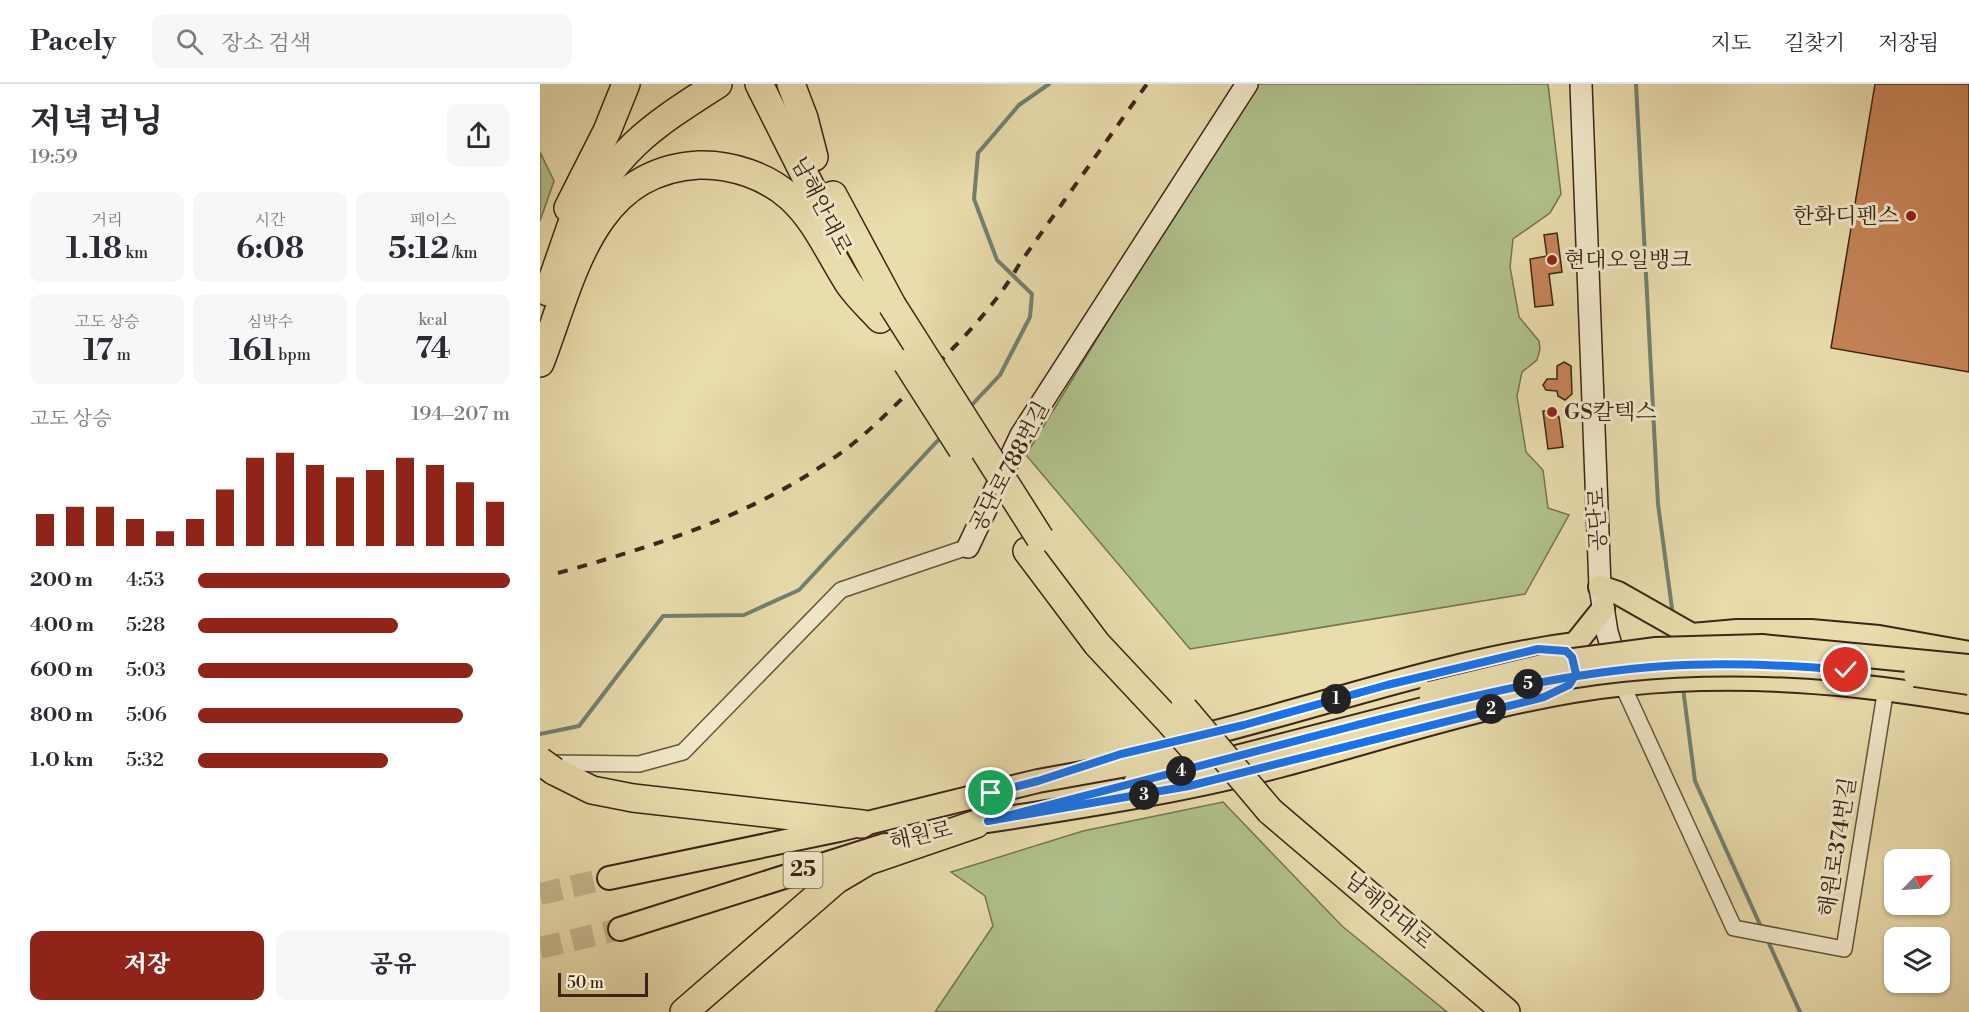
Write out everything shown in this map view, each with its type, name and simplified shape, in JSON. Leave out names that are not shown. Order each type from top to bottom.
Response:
[{"type":"highway","points":[[540,305],[565,213],[607,131],[626,84]]},
{"type":"highway","points":[[540,330],[551,279],[581,198],[590,182],[614,150],[642,122],[695,84]]},
{"type":"highway","points":[[540,357],[567,256],[599,186],[621,158],[652,127],[718,84]]},
{"type":"highway","points":[[791,84],[804,118],[814,157]]},
{"type":"highway","name":"남해안대로","points":[[770,86],[814,157],[886,312]]},
{"type":"highway","name":"남해안대로","points":[[770,86],[886,312]]},
{"type":"highway","points":[[540,363],[579,257],[601,216],[614,201],[643,182],[689,166],[723,166],[740,171],[758,177],[790,196],[803,211],[850,286],[886,312],[1096,644],[1178,716],[1264,816]]},
{"type":"highway","points":[[544,765],[592,790],[633,798],[862,824]]},
{"type":"highway","name":"남해안대로","points":[[1264,816],[1362,910],[1490,1012]]},
{"type":"highway","name":"남해안대로","points":[[1264,816],[1506,1012]]},
{"type":"highway","points":[[684,1012],[836,880],[868,861],[982,823]]},
{"type":"main road","points":[[1038,781],[1121,754],[1244,725],[1387,685],[1546,648],[1575,644],[1607,596],[1685,629],[1692,635],[1737,631],[1790,631],[1868,636],[1969,653]]},
{"type":"main road","points":[[1433,699],[1558,662],[1656,649],[1762,646],[1969,666]]},
{"type":"main road","points":[[1544,697],[1569,685],[1576,674],[1569,653],[1546,648]]},
{"type":"main road","name":"25","points":[[1433,699],[1538,682],[1664,666],[1763,663],[1930,676],[1969,683]]},
{"type":"main road","points":[[982,823],[1189,786],[1544,697],[1631,683],[1700,679],[1773,679],[1886,688],[1969,702]]},
{"type":"main road","name":"해원로","points":[[609,878],[862,824],[1038,781],[1179,757],[1433,699]]},
{"type":"main road","name":"해원로","points":[[620,929],[834,859],[912,837],[982,823],[1433,699]]},
{"type":"street","name":"공단로788번길","points":[[544,765],[639,764],[683,752],[841,590],[968,547],[1022,435],[1247,84]]},
{"type":"street","name":"공단로","points":[[1581,84],[1607,596],[1631,683],[1739,929],[1780,938]]},
{"type":"street","name":"해원로374번길","points":[[1780,938],[1844,949],[1886,688]]},
{"type":"green space","points":[[1253,84],[1548,84],[1561,194],[1550,213],[1513,239],[1510,267],[1519,317],[1539,341],[1540,349],[1537,360],[1522,372],[1517,396],[1526,452],[1543,470],[1548,508],[1569,515],[1525,594],[1190,649],[1026,455]]},
{"type":"green space","points":[[540,152],[554,181],[540,221]]},
{"type":"green space","points":[[1223,802],[1342,926],[1447,1012],[935,1012],[993,926],[985,896],[951,872],[1083,831]]},
{"type":"building","name":"한화디펜스","points":[[1875,84],[1969,84],[1969,372],[1831,348]]},
{"type":"building","points":[[1557,233],[1562,272],[1549,274],[1553,305],[1535,307],[1530,259],[1547,256],[1544,235]]},
{"type":"building","points":[[1564,362],[1571,366],[1572,394],[1565,400],[1558,396],[1557,391],[1546,390],[1543,385],[1547,379],[1557,379],[1557,366]]},
{"type":"building","points":[[1543,411],[1551,411],[1559,417],[1563,447],[1548,449]]},
{"type":"waterway","points":[[968,409],[1000,375],[1030,317],[1032,294],[997,260],[974,199],[978,153],[1019,105],[1049,84]]},
{"type":"waterway","points":[[1636,84],[1658,504],[1673,616]]},
{"type":"waterway","points":[[540,734],[579,726],[663,616],[744,615],[799,590],[942,436]]},
{"type":"waterway","points":[[1683,688],[1695,781],[1762,929]]},
{"type":"waterway","points":[[1767,939],[1800,1012]]},
{"type":"tunnel","points":[[540,894],[609,878]]},
{"type":"tunnel","points":[[540,948],[620,929]]},
{"type":"railway","points":[[558,573],[670,539],[741,510],[810,474],[853,444],[936,365],[988,309],[1147,84]]},
{"type":"place","name":"한화디펜스","points":[[1911,216]]},
{"type":"place","name":"현대오일뱅크","points":[[1552,260]]},
{"type":"place","name":"GS칼텍스","points":[[1552,412]]},
{"type":"route","points":[[991,793],[1038,781],[1121,754],[1244,725],[1387,685],[1538,649],[1566,651],[1572,657],[1576,668],[1576,674],[1569,685],[1544,697],[1469,714],[1277,766],[1189,786],[1099,804],[988,821],[1298,740],[1538,682],[1607,672],[1664,666],[1763,663],[1846,670]]}]
